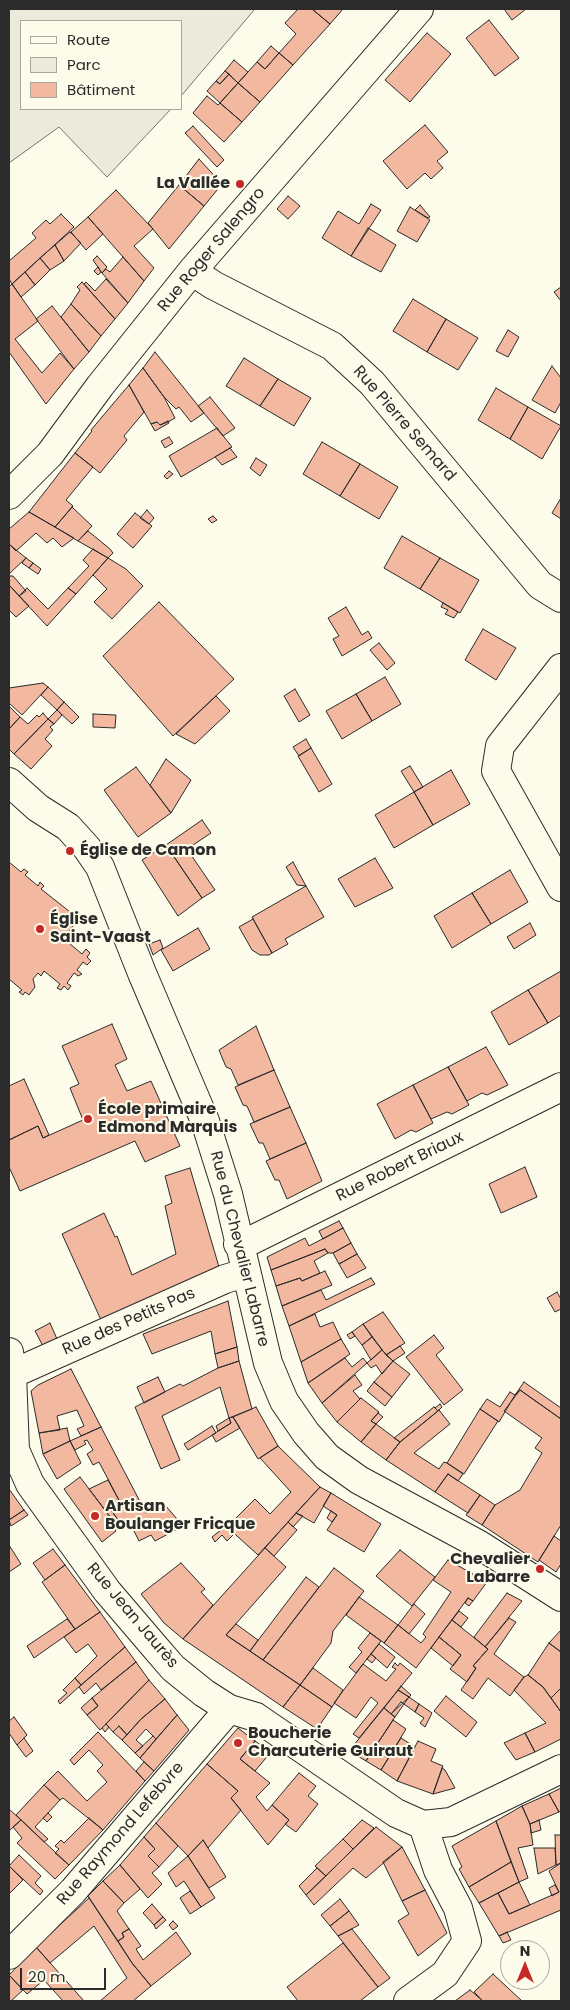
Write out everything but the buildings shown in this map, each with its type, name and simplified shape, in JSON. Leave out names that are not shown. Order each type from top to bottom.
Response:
[{"type":"street","name":"Rue Roger Salengro","points":[[9,495],[50,454],[100,386],[192,272],[419,9]]},
{"type":"street","name":"Rue Pierre Semard","points":[[192,272],[213,285],[332,346],[372,383],[540,585],[561,598]]},
{"type":"street","points":[[561,668],[500,746],[496,771],[561,887]]},
{"type":"street","name":"Rue du Chevalier Labarre","points":[[9,782],[38,808],[68,827],[100,867],[142,973],[205,1121],[228,1194],[238,1244],[268,1363],[284,1401],[306,1433],[328,1457],[359,1480],[478,1544],[561,1597]]},
{"type":"street","name":"Rue Robert Briaux","points":[[238,1244],[252,1240],[561,1087]]},
{"type":"street","name":"Rue des Petits Pas","points":[[10,1363],[225,1279],[246,1273]]},
{"type":"street","name":"Rue Jean Jaurès","points":[[10,1363],[12,1451],[30,1484],[113,1598],[174,1668],[204,1693],[229,1708],[256,1717],[396,1813],[423,1825]]},
{"type":"street","name":"Rue Raymond Lefebvre","points":[[9,1955],[73,1891],[229,1708]]},
{"type":"street","points":[[408,2001],[445,1974],[466,1941],[458,1908],[438,1870],[423,1825],[451,1822],[561,1769]]},
{"type":"green space","points":[[9,9],[255,9],[182,95],[182,20],[20,20],[20,110],[170,110],[107,177],[59,127],[9,163]]},
{"type":"place","name":"La Vallée","points":[[240,184]]},
{"type":"place","name":"Église de Camon","points":[[70,851]]},
{"type":"place","name":"Église Saint-Vaast","points":[[40,929]]},
{"type":"place","name":"École primaire Edmond Marquis","points":[[88,1119]]},
{"type":"place","name":"Artisan Boulanger Fricque","points":[[95,1516]]},
{"type":"place","name":"Chevalier Labarre","points":[[540,1569]]},
{"type":"place","name":"Boucherie Charcuterie Guiraut","points":[[238,1743]]}]
